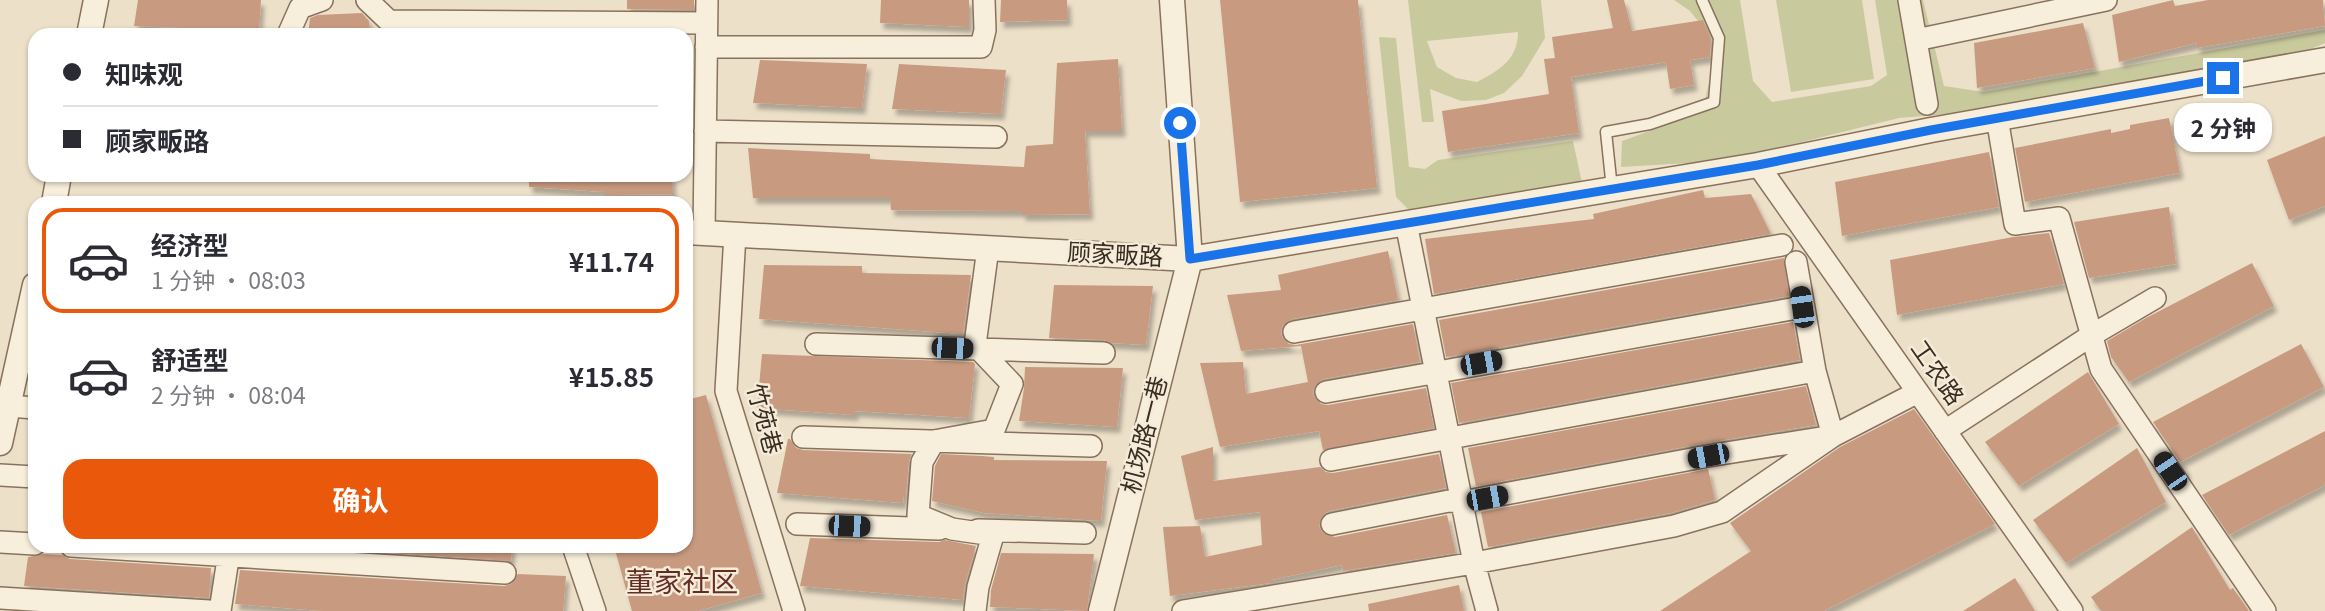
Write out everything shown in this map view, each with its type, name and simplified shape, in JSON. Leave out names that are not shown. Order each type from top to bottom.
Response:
[{"type":"street","points":[[90,28],[96,0]]},
{"type":"street","points":[[291,28],[300,8],[322,0]]},
{"type":"street","points":[[367,0],[389,21],[706,23]]},
{"type":"street","points":[[695,232],[705,131],[707,0]]},
{"type":"street","points":[[706,47],[981,47],[985,30],[984,0]]},
{"type":"street","name":"机场路一巷","points":[[1101,611],[1190,259],[1172,0]]},
{"type":"street","points":[[1909,0],[1927,104]]},
{"type":"street","points":[[1916,40],[2106,0]]},
{"type":"street","name":"顾家畈路","points":[[695,232],[1190,259],[1758,165],[1997,118],[2325,60]]},
{"type":"street","points":[[1997,118],[2015,224],[2059,218],[2101,369],[2265,611]]},
{"type":"street","points":[[705,131],[996,137]]},
{"type":"street","name":"工农路","points":[[1758,165],[2072,611]]},
{"type":"street","points":[[1406,223],[1474,563],[1487,611]]},
{"type":"street","name":"竹苑巷","points":[[734,234],[726,391],[794,611]]},
{"type":"street","points":[[1294,332],[1782,245]]},
{"type":"street","points":[[934,441],[994,430],[1012,384],[975,345],[988,248]]},
{"type":"street","points":[[1796,262],[1815,371],[1833,436]]},
{"type":"street","points":[[1945,431],[2092,335],[2155,298]]},
{"type":"street","points":[[1326,391],[1802,307]]},
{"type":"street","points":[[816,344],[1104,353]]},
{"type":"street","points":[[0,443],[8,406],[28,350]]},
{"type":"street","points":[[1331,460],[1815,371]]},
{"type":"street","points":[[1183,611],[1474,563],[1674,526],[1722,512],[1833,436],[1918,392]]},
{"type":"street","points":[[8,406],[28,407]]},
{"type":"street","points":[[1332,524],[1449,501],[1462,502],[1708,456],[1833,436]]},
{"type":"street","points":[[803,437],[1091,446]]},
{"type":"street","points":[[934,441],[922,463],[918,515],[952,529],[993,535],[978,587],[975,611]]},
{"type":"street","points":[[0,475],[28,477]]},
{"type":"street","points":[[797,524],[1085,533]]},
{"type":"street","points":[[0,541],[28,543]]},
{"type":"street","points":[[220,611],[229,553]]},
{"type":"street","points":[[254,553],[505,573]]},
{"type":"street","points":[[575,553],[595,611]]},
{"type":"street","points":[[0,598],[209,611]]},
{"type":"lane","points":[[1612,189],[1606,132],[1650,124],[1714,102],[1718,37],[1702,0]]},
{"type":"green space","points":[[1408,0],[1541,0],[1545,38],[1522,76],[1504,93],[1486,100],[1461,101],[1430,89],[1434,122],[1422,122]],"holes":[[[1518,32],[1515,50],[1506,63],[1477,82],[1456,78],[1437,67],[1427,41]]]},
{"type":"green space","points":[[1674,0],[1740,0],[1753,81],[1772,102],[1871,86],[1887,75],[1875,0],[1923,0],[1944,86],[1984,92],[2325,30],[2325,43],[2311,49],[2184,77],[2012,109],[1899,118],[1706,162],[1621,167],[1622,141],[1663,126],[1705,100],[1711,74],[1713,40],[1690,11]]},
{"type":"green space","points":[[1776,0],[1862,0],[1874,79],[1791,92]]},
{"type":"green space","points":[[1379,37],[1396,38],[1409,167],[1425,169],[1438,160],[1573,141],[1582,183],[1433,212],[1408,209],[1396,197]]},
{"type":"building","points":[[138,0],[261,0],[259,28],[134,26]]},
{"type":"building","points":[[627,0],[694,0],[694,10],[627,9]]},
{"type":"building","points":[[881,0],[969,0],[969,27],[880,23]]},
{"type":"building","points":[[1001,0],[1067,0],[1068,20],[1000,22]]},
{"type":"building","points":[[1220,0],[1358,0],[1377,188],[1240,202]]},
{"type":"building","points":[[1607,0],[1624,0],[1632,31],[1703,20],[1711,39],[1710,57],[1690,60],[1694,85],[1670,89],[1666,62],[1571,77],[1579,133],[1448,152],[1442,111],[1549,94],[1544,59],[1555,58],[1552,37],[1613,28]]},
{"type":"building","points":[[2173,0],[2175,6],[2208,0],[2323,0],[2325,26],[2197,48],[2197,43],[2119,62],[2112,15]]},
{"type":"building","points":[[362,13],[369,21],[370,28],[309,28],[310,18],[318,15]]},
{"type":"building","points":[[2083,23],[2095,68],[1977,88],[1974,43]]},
{"type":"building","points":[[1118,59],[1122,131],[1085,131],[1090,214],[1022,215],[1022,211],[891,210],[890,198],[753,198],[748,148],[870,154],[870,159],[1024,167],[1026,146],[1053,144],[1057,63]]},
{"type":"building","points":[[760,60],[867,64],[862,108],[753,103]]},
{"type":"building","points":[[899,64],[1006,70],[1001,114],[892,109]]},
{"type":"building","points":[[2169,118],[2180,173],[2025,202],[2015,148],[2111,129],[2111,133],[2130,129],[2130,125]]},
{"type":"building","points":[[2325,136],[2325,206],[2289,220],[2267,160]]},
{"type":"building","points":[[1989,152],[1999,207],[1842,236],[1835,182]]},
{"type":"building","points":[[529,182],[672,182],[673,194],[605,195],[605,192],[529,187]]},
{"type":"building","points":[[1703,190],[1705,198],[1751,194],[1771,234],[1434,294],[1425,239],[1594,219],[1593,214]]},
{"type":"building","points":[[2169,207],[2176,264],[2089,278],[2074,222]]},
{"type":"building","points":[[2049,233],[2064,284],[1897,315],[1890,260]]},
{"type":"building","points":[[1388,251],[1398,300],[1292,319],[1282,327],[1281,335],[1289,344],[1296,345],[1413,324],[1420,362],[1323,379],[1314,387],[1313,395],[1321,404],[1328,405],[1426,388],[1434,428],[1323,450],[1319,431],[1220,447],[1200,363],[1243,362],[1246,394],[1308,382],[1301,346],[1241,351],[1227,295],[1281,290],[1278,275]]},
{"type":"building","points":[[1784,258],[1789,296],[1446,357],[1439,320]]},
{"type":"building","points":[[2252,263],[2274,306],[2129,382],[2111,357],[2107,341]]},
{"type":"building","points":[[764,265],[862,266],[862,273],[971,275],[963,334],[759,319]]},
{"type":"building","points":[[1054,285],[1153,286],[1146,345],[1049,338]]},
{"type":"building","points":[[1793,322],[1800,360],[1459,423],[1451,383]]},
{"type":"building","points":[[2301,344],[2324,387],[2180,462],[2153,422]]},
{"type":"building","points":[[762,354],[973,362],[975,364],[969,418],[855,411],[855,415],[757,408]]},
{"type":"building","points":[[1025,367],[1123,368],[1117,427],[1019,421]]},
{"type":"building","points":[[2088,372],[2119,424],[2019,486],[1985,442]]},
{"type":"building","points":[[1806,386],[1816,425],[1476,486],[1468,448]]},
{"type":"building","points":[[706,395],[762,593],[698,611],[632,611],[616,553],[693,553],[693,398]]},
{"type":"building","points":[[1914,409],[1995,524],[1824,611],[1660,611],[1751,551],[1730,523],[1840,447]]},
{"type":"building","points":[[2325,431],[2325,485],[2229,535],[2202,495]]},
{"type":"building","points":[[788,439],[796,448],[803,450],[912,454],[903,503],[777,493]]},
{"type":"building","points":[[1213,447],[1213,481],[1320,467],[1333,473],[1439,454],[1446,488],[1329,511],[1323,515],[1319,526],[1323,533],[1335,537],[1447,515],[1456,553],[1343,571],[1342,565],[1271,580],[1271,583],[1170,596],[1163,527],[1200,526],[1205,557],[1262,545],[1260,512],[1195,520],[1181,456]]},
{"type":"building","points":[[2137,448],[2166,502],[2066,563],[2033,520]]},
{"type":"building","points":[[941,454],[994,457],[994,460],[1107,461],[1101,521],[984,513],[932,501],[935,466]]},
{"type":"building","points":[[1708,469],[1715,500],[1671,513],[1488,547],[1481,512]]},
{"type":"building","points":[[2192,527],[2230,590],[2233,588],[2249,611],[2101,611],[2091,597]]},
{"type":"building","points":[[810,538],[945,540],[976,546],[963,600],[800,586]]},
{"type":"building","points":[[389,553],[512,553],[511,561]]},
{"type":"building","points":[[1001,553],[1094,554],[1087,611],[990,607],[991,590]]},
{"type":"building","points":[[43,554],[62,555],[70,559],[211,568],[209,598],[24,586],[28,557]]},
{"type":"building","points":[[240,570],[504,586],[511,584],[518,574],[566,576],[563,611],[322,611],[235,604]]},
{"type":"building","points":[[2015,578],[2035,611],[1963,611]]},
{"type":"building","points":[[1459,585],[1464,611],[1369,611],[1368,604]]},
{"type":"district","name":"董家社区","points":[[682,582]]},
{"type":"route","points":[[1180,123],[1190,259],[1758,165],[1931,130],[2223,78]]}]
